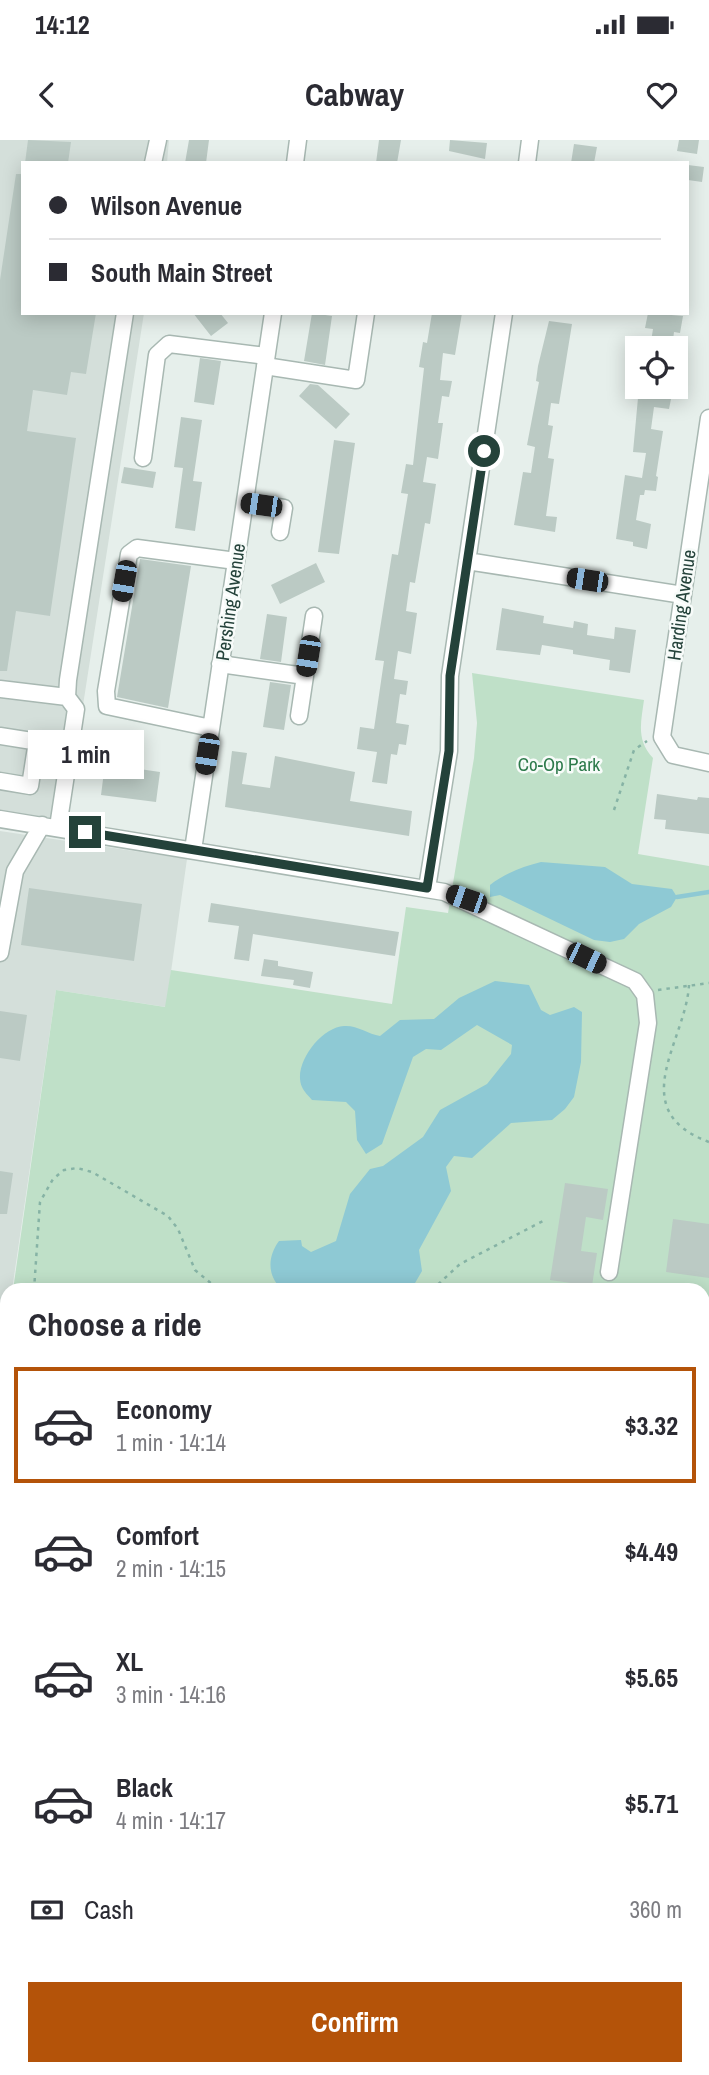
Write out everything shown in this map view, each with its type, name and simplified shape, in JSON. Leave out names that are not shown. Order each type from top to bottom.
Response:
[{"type":"street","points":[[153,161],[158,140]]},
{"type":"street","points":[[295,161],[298,140]]},
{"type":"street","points":[[527,161],[530,140]]},
{"type":"street","points":[[0,953],[15,871],[50,826],[70,747],[71,703],[125,315]]},
{"type":"street","name":"Pershing Avenue","points":[[193,850],[273,315]]},
{"type":"street","points":[[143,458],[157,355],[169,344],[356,380],[366,315]]},
{"type":"street","points":[[427,888],[449,751],[450,676],[504,315]]},
{"type":"street","name":"Harding Avenue","points":[[665,746],[683,595],[709,418]]},
{"type":"street","points":[[244,502],[284,508],[280,532]]},
{"type":"street","points":[[211,727],[107,706],[106,691],[129,554],[137,548],[236,561]]},
{"type":"street","points":[[467,561],[683,595]]},
{"type":"street","points":[[299,716],[314,616]]},
{"type":"street","points":[[220,664],[305,676]]},
{"type":"street","points":[[0,688],[71,703]]},
{"type":"street","points":[[0,736],[70,747]]},
{"type":"street","points":[[0,781],[30,786],[37,741]]},
{"type":"street","points":[[665,746],[680,757],[709,763]]},
{"type":"street","points":[[0,818],[427,888],[466,899],[635,981],[645,995],[648,1023],[609,1272]]},
{"type":"path","points":[[614,810],[634,750],[646,741],[665,746]]},
{"type":"path","points":[[645,995],[709,983]]},
{"type":"path","points":[[689,985],[687,1008],[670,1052],[662,1091],[674,1116],[691,1133],[709,1142]]},
{"type":"path","points":[[34,1283],[40,1202],[53,1179],[64,1170],[77,1168],[112,1183],[168,1216],[178,1229],[195,1270],[211,1283]]},
{"type":"path","points":[[440,1283],[460,1264],[543,1221]]},
{"type":"shaded area","points":[[0,140],[169,140],[167,161],[21,161],[21,315],[144,315],[65,821],[0,810]]},
{"type":"shaded area","points":[[0,831],[187,859],[166,1007],[56,990],[13,1283],[0,1283]]},
{"type":"green space","name":"Co-Op Park","points":[[472,673],[644,700],[642,738],[653,758],[638,854],[709,866],[709,1283],[14,1283],[56,990],[165,1007],[171,970],[392,1004],[406,907],[448,913],[474,758],[477,723]]},
{"type":"water","points":[[541,862],[605,867],[632,884],[672,889],[677,897],[671,907],[639,924],[624,939],[610,942],[594,940],[500,895],[490,897],[490,885],[514,871]]},
{"type":"water","points":[[495,981],[529,985],[541,1010],[550,1015],[574,1007],[582,1012],[581,1062],[574,1097],[552,1120],[511,1123],[472,1158],[454,1156],[446,1167],[451,1191],[419,1250],[422,1271],[415,1283],[277,1283],[270,1267],[272,1254],[279,1241],[301,1240],[302,1246],[311,1252],[336,1241],[350,1194],[370,1169],[383,1166],[423,1137],[440,1110],[487,1084],[511,1054],[512,1045],[477,1025],[441,1050],[426,1049],[413,1057],[382,1144],[366,1154],[357,1140],[355,1111],[346,1102],[312,1100],[303,1089],[300,1078],[305,1058],[318,1040],[335,1028],[353,1027],[380,1036],[400,1020],[434,1019],[459,998]]},
{"type":"building","points":[[28,140],[71,142],[68,161],[25,161]]},
{"type":"building","points":[[189,140],[209,140],[206,161],[185,161]]},
{"type":"building","points":[[379,140],[401,140],[397,161],[376,161]]},
{"type":"building","points":[[450,140],[487,143],[485,159],[449,151]]},
{"type":"building","points":[[679,140],[699,140],[697,154],[677,151]]},
{"type":"building","points":[[574,144],[597,147],[594,161],[571,161]]},
{"type":"building","points":[[689,165],[704,167],[702,182],[689,180]]},
{"type":"building","points":[[16,174],[21,174],[21,315],[96,315],[86,374],[71,372],[67,395],[33,390],[27,431],[76,438],[50,616],[16,611],[7,671],[0,671],[0,280]]},
{"type":"building","points":[[195,315],[222,315],[228,323],[211,336]]},
{"type":"building","points":[[312,315],[332,316],[325,365],[304,361]]},
{"type":"building","points":[[432,315],[462,315],[455,355],[443,353],[440,380],[452,381],[449,397],[442,396],[438,423],[443,423],[438,459],[427,457],[423,482],[436,484],[430,524],[425,523],[415,583],[410,582],[406,611],[417,613],[411,654],[398,651],[394,679],[408,681],[406,695],[400,694],[396,723],[409,725],[406,745],[399,744],[397,755],[391,754],[387,784],[372,782],[377,752],[357,749],[360,727],[374,729],[384,661],[375,660],[392,554],[398,555],[408,494],[401,493],[406,464],[413,465],[424,368],[419,367],[423,342],[427,343]]},
{"type":"building","points":[[648,315],[683,316],[680,333],[674,332],[674,336],[652,336],[653,329],[645,328]]},
{"type":"building","points":[[549,321],[572,324],[559,404],[551,403],[548,425],[553,426],[548,458],[554,459],[546,516],[557,517],[555,532],[514,525],[523,472],[531,473],[535,447],[527,445],[539,382],[536,381],[538,366]]},
{"type":"building","points":[[200,358],[221,361],[214,405],[194,402]]},
{"type":"building","points":[[310,384],[318,385],[350,414],[336,429],[299,396]]},
{"type":"building","points":[[638,399],[671,399],[669,409],[654,407],[651,429],[663,431],[656,491],[645,490],[644,495],[640,495],[636,520],[651,524],[647,549],[633,546],[633,542],[616,539],[625,475],[642,478],[646,453],[633,452]]},
{"type":"building","points":[[181,417],[202,420],[193,481],[202,482],[195,531],[175,528],[183,468],[174,467]]},
{"type":"building","points":[[334,440],[355,443],[339,554],[318,552]]},
{"type":"building","points":[[124,467],[156,472],[153,488],[121,483]]},
{"type":"building","points":[[140,559],[191,566],[168,708],[117,697]]},
{"type":"building","points":[[316,563],[325,582],[280,604],[271,585]]},
{"type":"building","points":[[502,608],[544,616],[543,623],[573,628],[574,621],[588,624],[587,635],[614,639],[615,627],[636,630],[630,673],[609,670],[610,660],[573,654],[573,650],[542,645],[540,655],[496,650]]},
{"type":"building","points":[[267,614],[287,617],[281,662],[260,659]]},
{"type":"building","points":[[270,682],[291,685],[284,730],[263,727]]},
{"type":"building","points":[[232,751],[247,753],[242,784],[270,788],[275,756],[355,772],[350,801],[412,811],[409,836],[225,807]]},
{"type":"building","points":[[105,764],[160,772],[156,802],[101,795]]},
{"type":"building","points":[[657,794],[697,800],[698,797],[709,798],[709,834],[665,829],[666,820],[654,819]]},
{"type":"building","points":[[29,888],[142,904],[134,961],[21,945]]},
{"type":"building","points":[[211,903],[399,932],[395,956],[253,934],[249,961],[234,959],[239,926],[208,922]]},
{"type":"building","points":[[264,959],[278,961],[278,966],[313,972],[310,988],[293,985],[294,980],[261,976]]},
{"type":"building","points":[[0,1011],[27,1015],[20,1061],[0,1058]]},
{"type":"building","points":[[0,1171],[13,1173],[7,1214],[0,1214]]},
{"type":"building","points":[[565,1183],[608,1189],[603,1220],[586,1217],[581,1251],[597,1253],[592,1283],[550,1280]]},
{"type":"building","points":[[673,1219],[709,1224],[709,1278],[666,1272]]},
{"type":"waterway","points":[[677,897],[709,892]]},
{"type":"route","points":[[85,832],[427,888],[451,736],[450,676],[484,451]]}]
